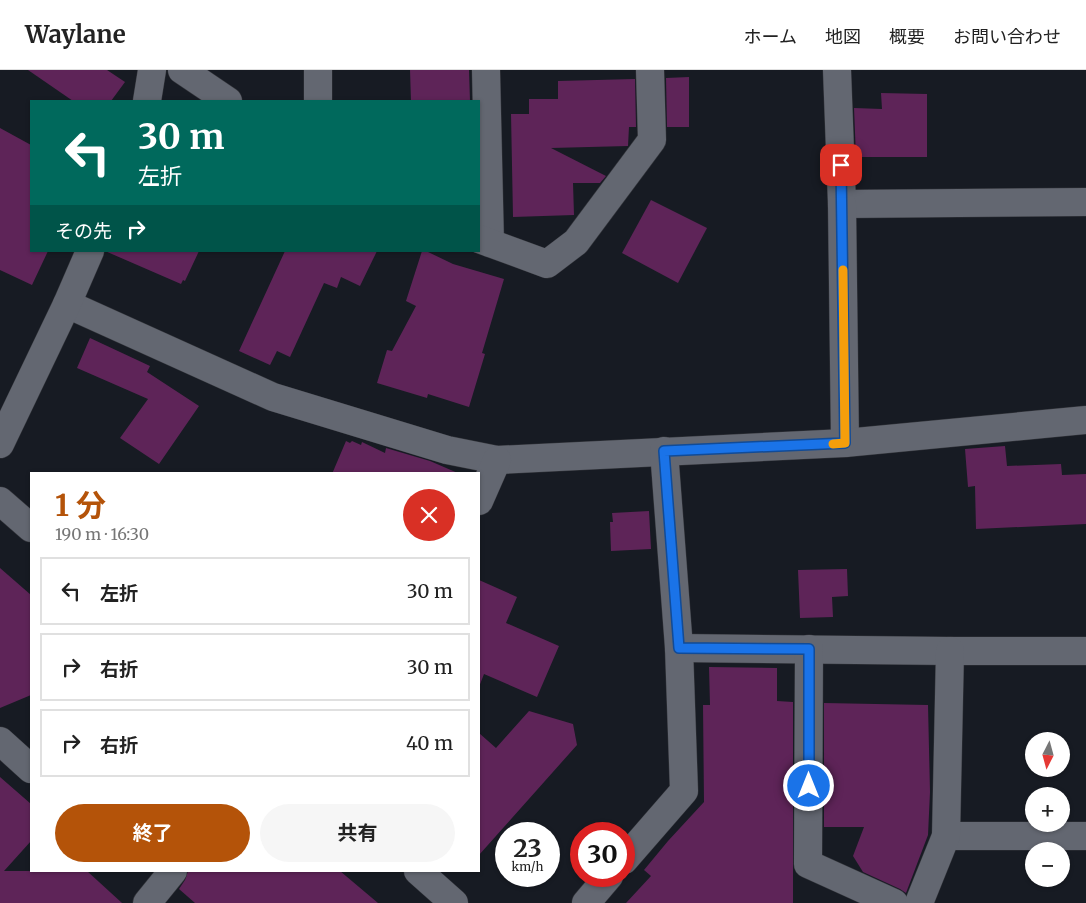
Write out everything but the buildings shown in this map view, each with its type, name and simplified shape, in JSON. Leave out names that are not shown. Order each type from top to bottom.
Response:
[{"type":"street","points":[[147,100],[152,70]]},
{"type":"street","points":[[182,70],[227,100]]},
{"type":"street","points":[[318,70],[318,100]]},
{"type":"street","points":[[486,70],[485,241],[547,264],[576,242],[652,140],[650,70]]},
{"type":"street","points":[[837,70],[842,204],[845,443]]},
{"type":"street","points":[[842,204],[1086,202]]},
{"type":"street","points":[[0,444],[90,252]]},
{"type":"street","points":[[66,304],[273,397],[447,450],[497,460],[845,443],[1086,420]]},
{"type":"street","points":[[635,847],[684,791],[679,648],[664,451]]},
{"type":"street","points":[[480,499],[497,460]]},
{"type":"street","points":[[0,501],[30,527]]},
{"type":"street","points":[[679,648],[1086,651]]},
{"type":"street","points":[[809,649],[808,864],[894,903]]},
{"type":"street","points":[[919,903],[946,836],[950,651]]},
{"type":"street","points":[[0,741],[30,768]]},
{"type":"street","points":[[946,836],[1086,836]]},
{"type":"street","points":[[419,872],[454,903]]},
{"type":"street","points":[[586,903],[600,887]]},
{"type":"slow traffic","points":[[833,444],[845,443],[843,270]]},
{"type":"route","points":[[809,786],[809,649],[679,648],[664,451],[845,443],[841,165]]}]
